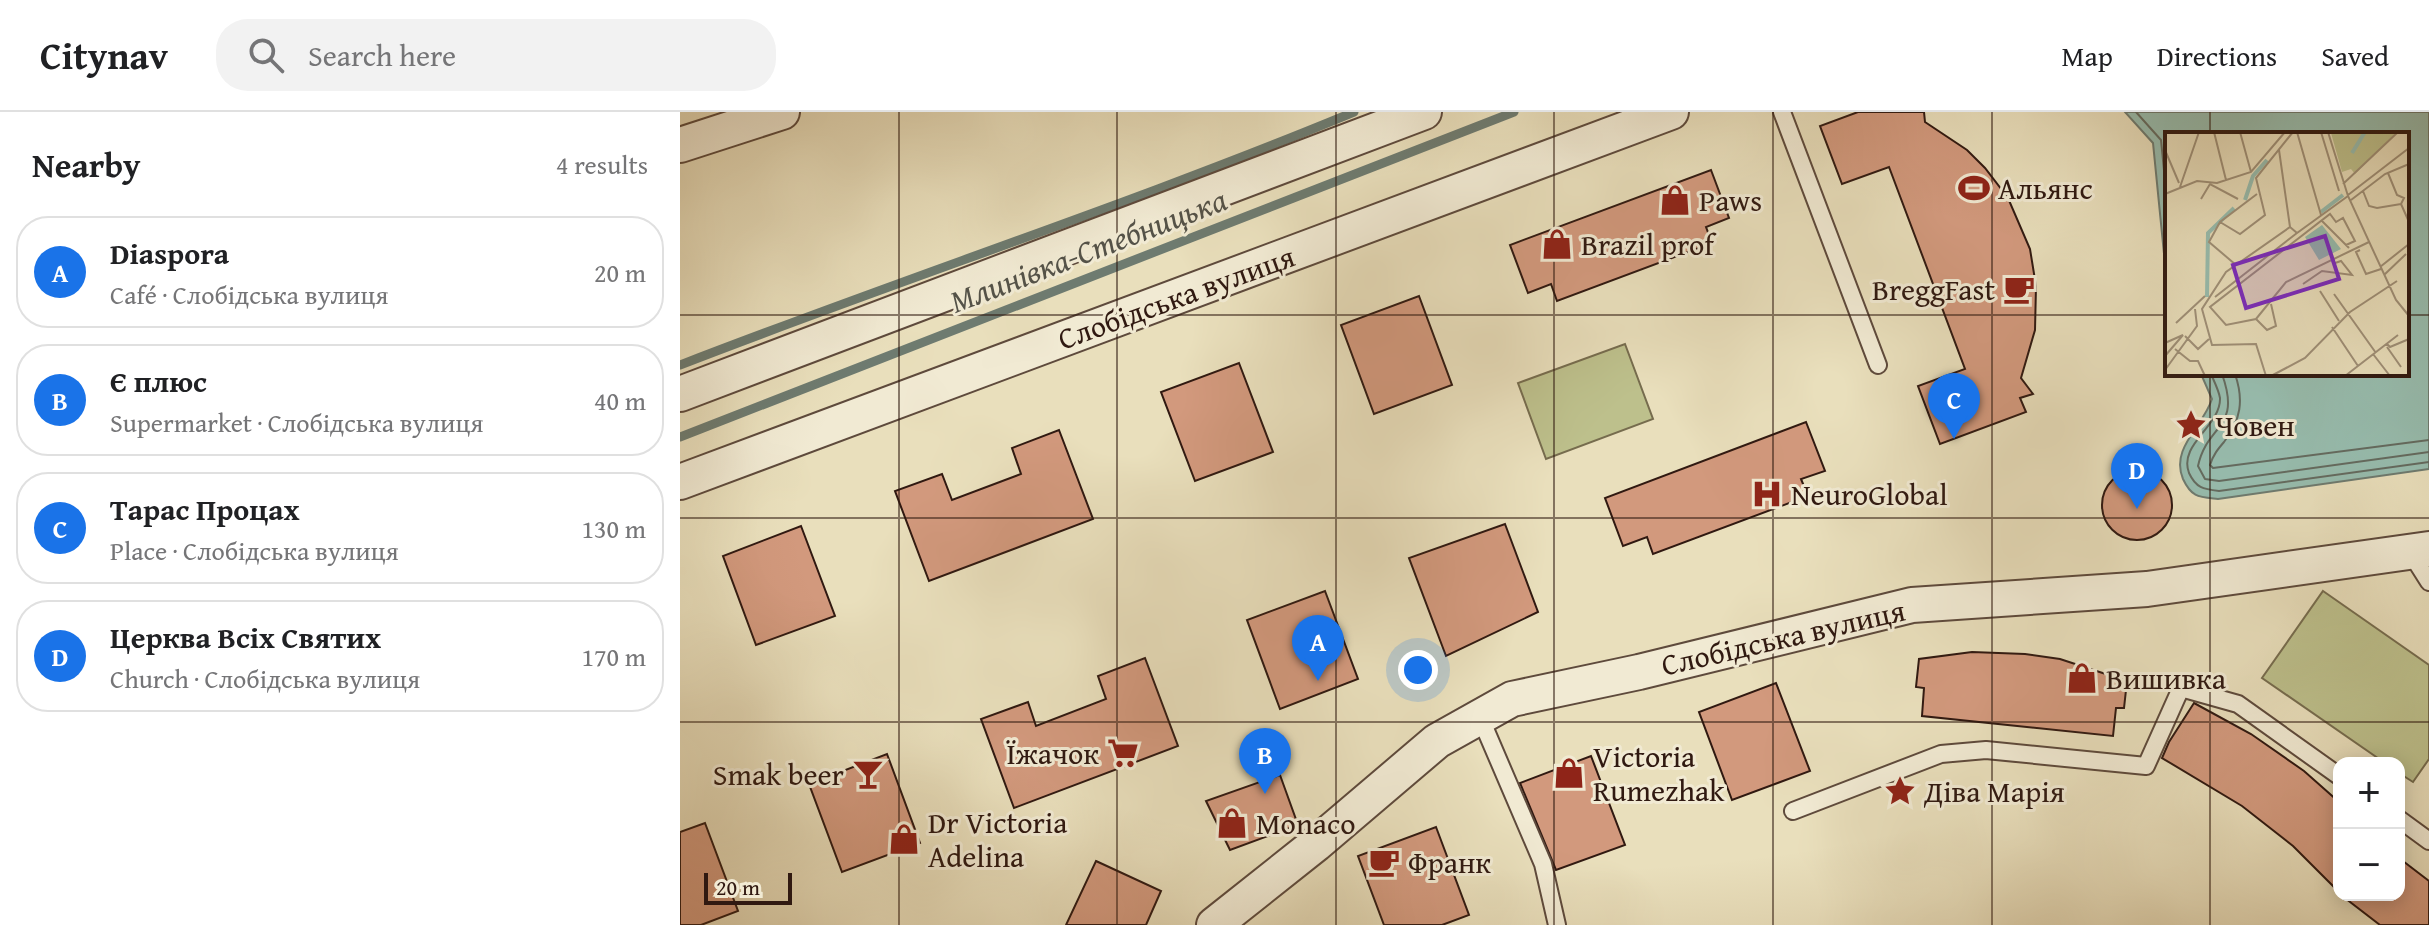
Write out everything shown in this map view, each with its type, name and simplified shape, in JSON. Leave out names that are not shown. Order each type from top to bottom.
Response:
[{"type":"street","points":[[680,145],[718,121],[782,112]]},
{"type":"street","points":[[680,394],[1424,112]]},
{"type":"street","name":"Слобідська вулиця","points":[[680,482],[1671,112]]},
{"type":"street","name":"Слобідська вулиця","points":[[1214,925],[1316,844],[1437,741],[1512,699],[1639,672],[1912,605],[2147,589],[2419,551]]},
{"type":"lane","points":[[1782,112],[1878,365]]},
{"type":"lane","points":[[2419,551],[2429,582]]},
{"type":"lane","points":[[1793,811],[1941,754],[1986,750],[2146,766],[2181,688],[2238,704],[2333,772]]},
{"type":"lane","points":[[1480,717],[1543,864],[1557,925]]},
{"type":"lane","points":[[2405,823],[2429,841]]},
{"type":"green space","points":[[1625,344],[1653,419],[1546,459],[1518,383]]},
{"type":"green space","points":[[2323,591],[2429,665],[2429,759],[2413,782],[2405,777],[2405,757],[2376,757],[2262,678]]},
{"type":"water","points":[[2125,112],[2429,112],[2429,469],[2218,499],[2193,493],[2186,485],[2180,468],[2184,447],[2212,399],[2202,376],[2409,376],[2409,132],[2165,132],[2165,264],[2153,143]]},
{"type":"building","points":[[1858,112],[1924,112],[1925,122],[1967,150],[2008,198],[2030,249],[2036,286],[2035,330],[2021,378],[2033,394],[2020,398],[2026,412],[1940,444],[1918,386],[1965,369],[1889,167],[1842,184],[1820,126]]},
{"type":"building","points":[[1711,170],[1729,218],[1706,227],[1712,243],[1557,301],[1551,284],[1528,293],[1510,245]]},
{"type":"building","points":[[1419,296],[1452,385],[1374,414],[1341,325]]},
{"type":"building","points":[[1239,363],[1273,452],[1195,481],[1161,392]]},
{"type":"building","points":[[1806,422],[1825,471],[1801,479],[1808,496],[1653,554],[1647,537],[1623,546],[1605,498]]},
{"type":"building","points":[[1059,430],[1093,519],[929,581],[895,491],[942,474],[952,500],[1021,474],[1012,448]]},
{"type":"building","points":[[2144,470],[2166,485],[2172,505],[2170,519],[2162,530],[2151,538],[2130,540],[2112,530],[2104,519],[2102,498],[2112,480],[2123,472]]},
{"type":"building","points":[[1505,524],[1538,612],[1446,656],[1409,558]]},
{"type":"building","points":[[801,526],[835,616],[756,645],[723,556]]},
{"type":"building","points":[[1325,591],[1358,679],[1280,709],[1247,620]]},
{"type":"building","points":[[1972,652],[2060,659],[2127,681],[2124,708],[2116,708],[2113,736],[1922,716],[1924,688],[1916,687],[1919,659]]},
{"type":"building","points":[[1145,658],[1178,746],[1014,808],[981,719],[1028,702],[1036,726],[1106,699],[1098,676]]},
{"type":"building","points":[[1776,683],[1810,771],[1732,800],[1699,712]]},
{"type":"building","points":[[2194,703],[2251,734],[2304,771],[2333,797],[2333,886],[2293,846],[2242,806],[2162,758]]},
{"type":"building","points":[[887,754],[920,843],[842,872],[809,784]]},
{"type":"building","points":[[1591,756],[1625,845],[1556,870],[1520,783]]},
{"type":"building","points":[[1280,775],[1298,825],[1230,850],[1206,801]]},
{"type":"building","points":[[705,823],[738,911],[701,925],[680,925],[680,832]]},
{"type":"building","points":[[1436,827],[1469,915],[1442,925],[1384,925],[1358,856]]},
{"type":"building","points":[[1096,861],[1161,891],[1146,925],[1066,925]]},
{"type":"building","points":[[2405,863],[2429,881],[2429,925],[2380,925],[2349,901],[2405,901]]},
{"type":"waterway","points":[[680,365],[1187,178],[1354,112]]},
{"type":"waterway","name":"Млинівка-Стебницька","points":[[680,437],[1514,112]]},
{"type":"place","name":"Альянс","points":[[1974,188]]},
{"type":"place","name":"Paws","points":[[1675,200]]},
{"type":"place","name":"Brazil prof","points":[[1557,244]]},
{"type":"place","name":"BreggFast","points":[[2019,289]]},
{"type":"place","name":"Човен","points":[[2191,425]]},
{"type":"place","name":"Тарас Процах","points":[[1954,439]]},
{"type":"place","name":"NeuroGlobal","points":[[1767,494]]},
{"type":"place","name":"Церква Всіх Святих","points":[[2137,509]]},
{"type":"place","name":"Вишивка","points":[[2082,678]]},
{"type":"place","name":"Diaspora","points":[[1318,681]]},
{"type":"place","name":"Їжачок","points":[[1123,753]]},
{"type":"place","name":"Victoria Rumezhak","points":[[1569,773]]},
{"type":"place","name":"Smak beer","points":[[868,774]]},
{"type":"place","name":"Діва Марія","points":[[1900,791]]},
{"type":"place","name":"Є плюс","points":[[1265,794]]},
{"type":"place","name":"Monaco","points":[[1232,823]]},
{"type":"place","name":"Dr Victoria Adelina","points":[[904,839]]},
{"type":"place","name":"Франк","points":[[1384,862]]}]
